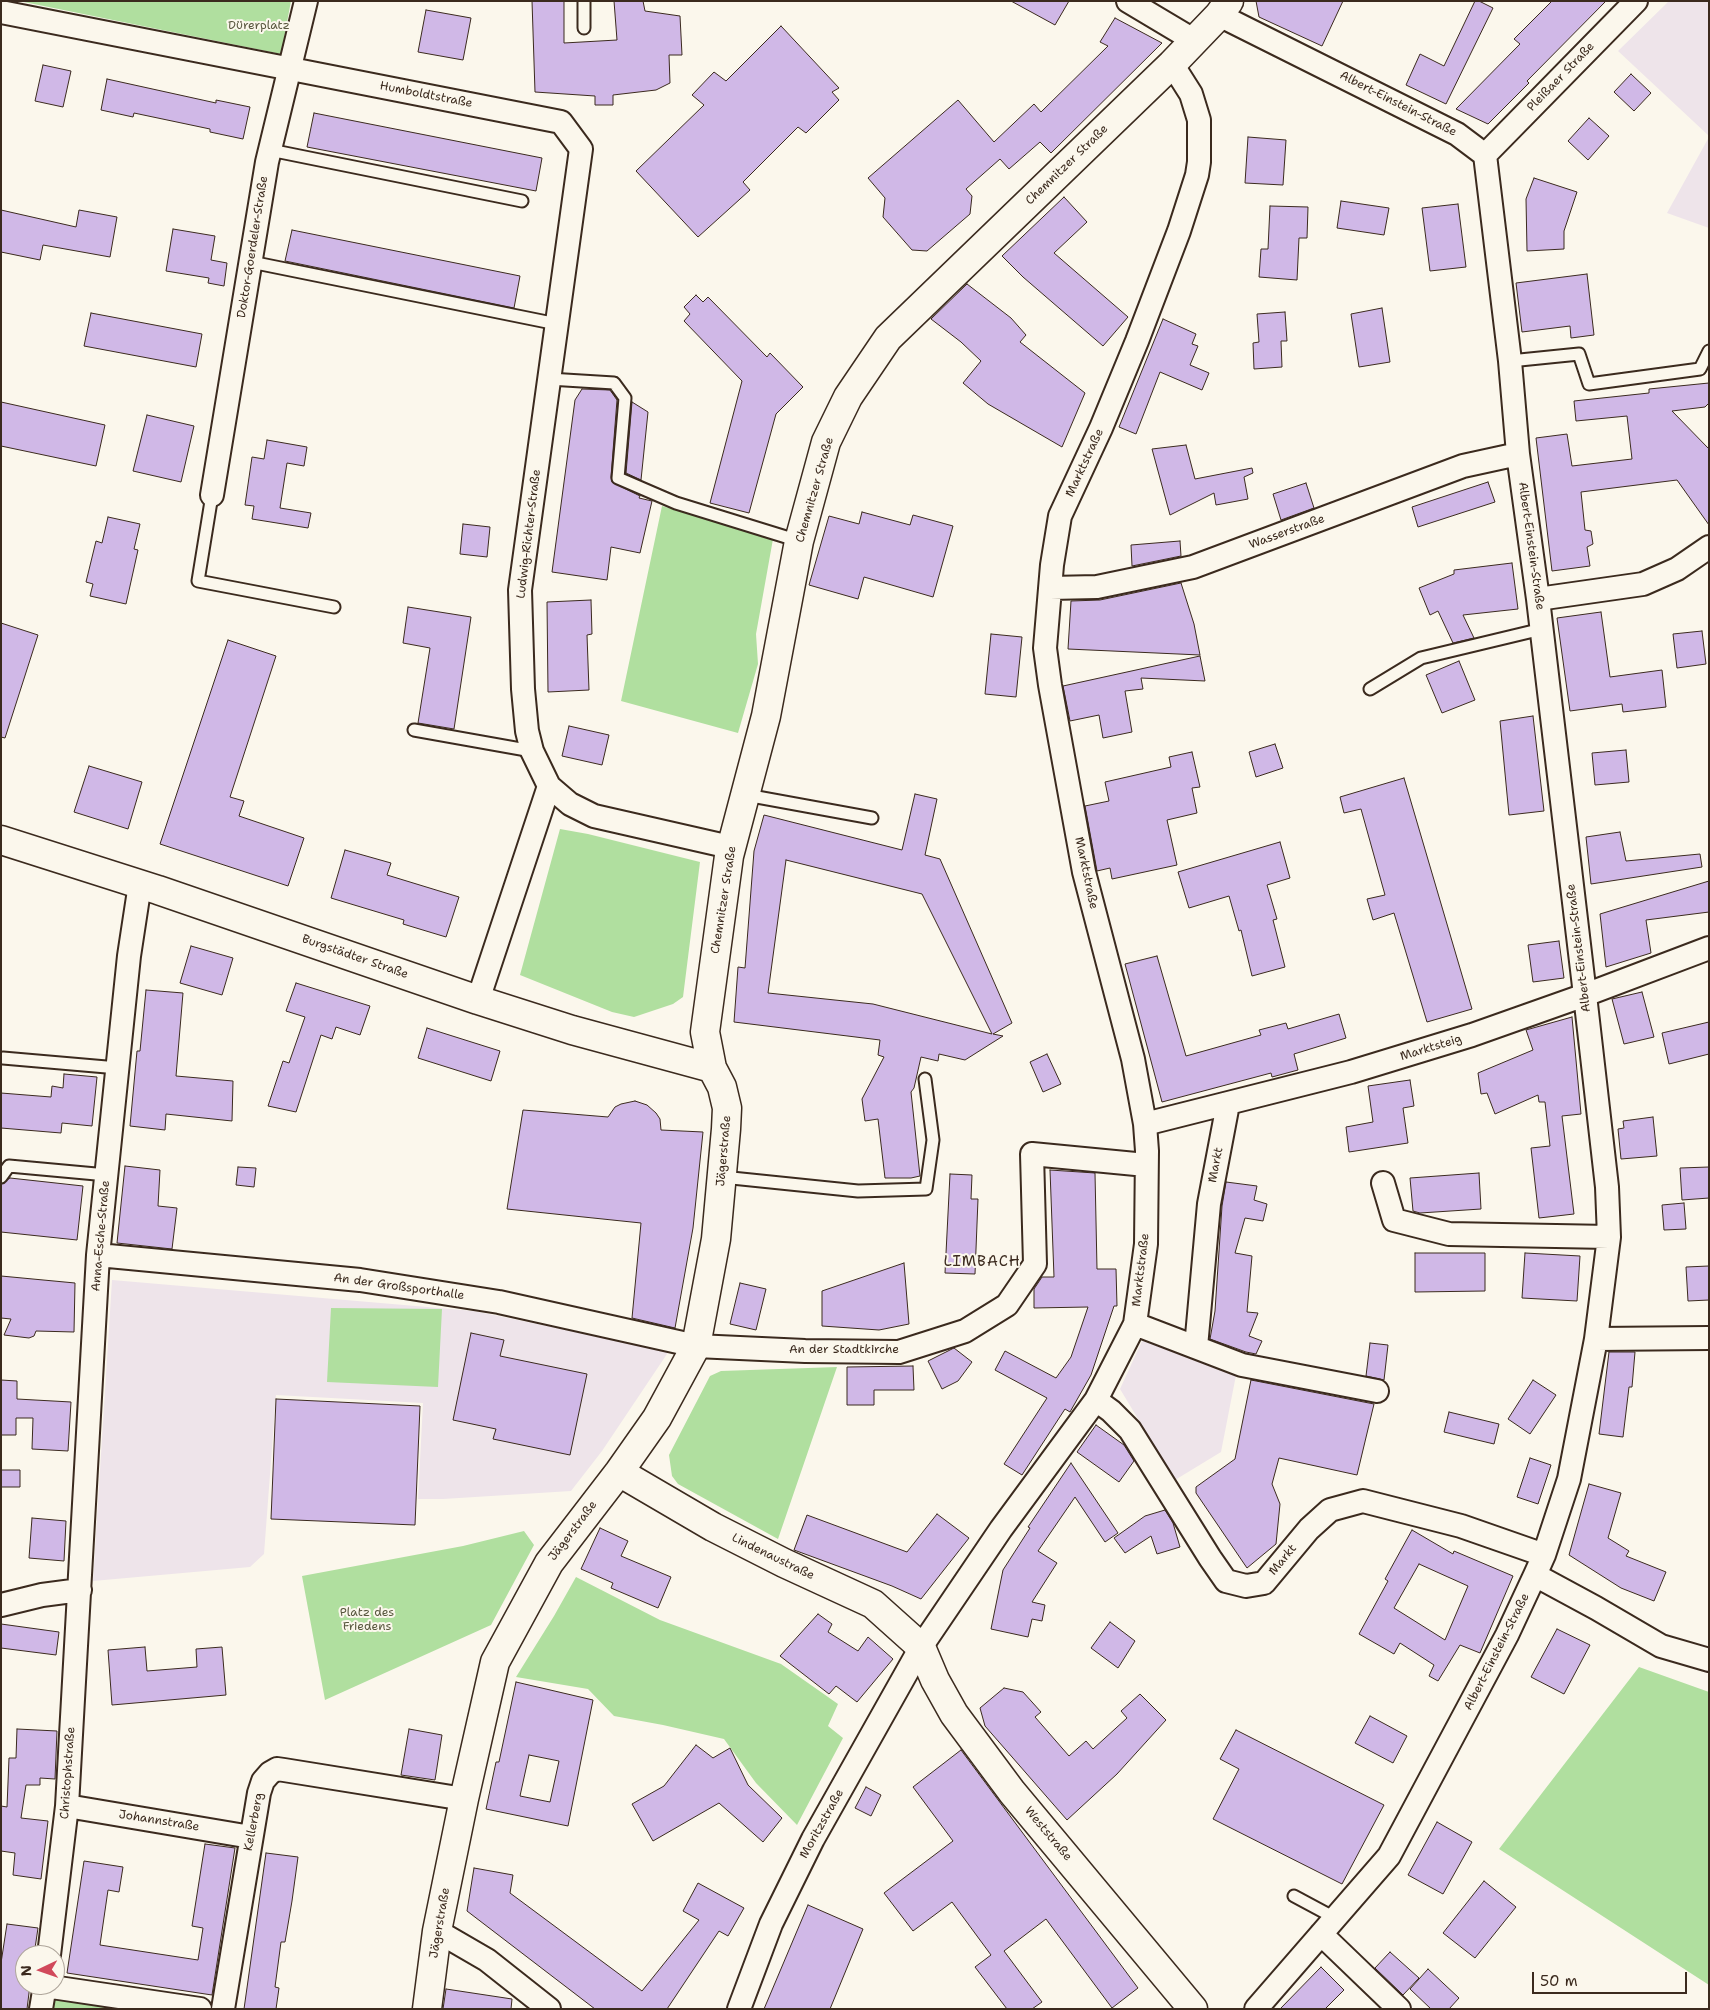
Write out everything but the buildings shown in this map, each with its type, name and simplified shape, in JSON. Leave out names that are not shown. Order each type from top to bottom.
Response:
[{"type":"main road","name":"Chemnitzer Straße","points":[[712,1068],[705,1032],[730,847],[746,795],[766,716],[799,541],[826,442],[848,397],[888,338],[1172,64],[1224,8]]},
{"type":"main road","name":"Burgstädter Straße","points":[[1,840],[140,884],[478,1000],[572,1030],[712,1068]]},
{"type":"main road","name":"Jägerstraße","points":[[427,2009],[437,1931],[495,1662],[549,1563],[619,1472],[657,1418],[696,1346],[716,1239],[727,1108],[722,1086],[712,1068]]},
{"type":"main road","name":"Lindenaustraße","points":[[619,1472],[713,1527],[784,1563],[873,1604],[922,1646]]},
{"type":"main road","name":"Weststraße","points":[[922,1646],[935,1680],[954,1714],[1012,1792],[1193,2009]]},
{"type":"street","name":"Doktor-Goerdeler-Straße","points":[[212,495],[270,150],[306,1]]},
{"type":"street","points":[[1128,1],[1195,41]]},
{"type":"street","name":"Pleißaer Straße","points":[[1486,154],[1636,1]]},
{"type":"street","name":"Albert-Einstein-Straße","points":[[1224,8],[1458,134],[1486,154],[1510,361],[1518,454],[1542,629],[1585,995],[1610,1237],[1596,1339],[1569,1479],[1540,1565],[1507,1635],[1389,1856],[1256,2009]]},
{"type":"street","points":[[1,12],[291,69]]},
{"type":"street","name":"Marktstraße","points":[[922,1646],[1000,1529],[1096,1400],[1135,1324],[1146,1244],[1145,1124],[1133,1059],[1084,872],[1053,705],[1046,648],[1050,588],[1060,516],[1101,428],[1137,341],[1179,231],[1197,175],[1199,162],[1199,120],[1191,94],[1172,64]]},
{"type":"street","name":"Humboldtstraße","points":[[291,69],[561,122]]},
{"type":"street","name":"Ludwig-Richter-Straße","points":[[561,122],[581,149],[520,590],[523,689],[527,731],[532,750],[548,786],[570,804],[594,816],[730,847]]},
{"type":"street","name":"Wasserstraße","points":[[1050,588],[1097,587],[1193,567],[1463,466],[1518,454]]},
{"type":"street","points":[[1538,599],[1643,584],[1677,569],[1709,547]]},
{"type":"street","points":[[478,1000],[548,786]]},
{"type":"street","name":"Anna-Esche-Straße","points":[[80,1590],[98,1255],[128,956],[140,884]]},
{"type":"street","name":"Marktsteig","points":[[1145,1124],[1351,1072],[1472,1035],[1709,948]]},
{"type":"street","name":"Markt","points":[[1196,1347],[1209,1204],[1228,1104]]},
{"type":"street","name":"An der Stadtkirche","points":[[696,1346],[805,1351],[899,1352],[965,1331],[1007,1305],[1035,1264],[1032,1154],[1146,1165]]},
{"type":"street","points":[[1383,1183],[1394,1220],[1449,1234],[1610,1237]]},
{"type":"street","name":"An der Großsporthalle","points":[[98,1255],[368,1281],[499,1302],[696,1346]]},
{"type":"street","points":[[1135,1324],[1242,1365],[1377,1391]]},
{"type":"street","points":[[1596,1339],[1709,1338]]},
{"type":"street","name":"Markt","points":[[1096,1400],[1111,1411],[1130,1430],[1226,1581],[1246,1586],[1264,1583],[1309,1529],[1330,1510],[1364,1501],[1461,1526],[1540,1565],[1596,1608],[1661,1646],[1709,1660]]},
{"type":"street","points":[[1,1605],[80,1590]]},
{"type":"street","name":"Christophstraße","points":[[50,1945],[67,1806],[80,1590]]},
{"type":"street","name":"Moritzstraße","points":[[739,2009],[771,1924],[813,1839],[922,1646]]},
{"type":"street","name":"Kellerberg","points":[[223,2009],[251,1836],[263,1781],[270,1773],[277,1770],[464,1799]]},
{"type":"street","name":"Johannstraße","points":[[67,1806],[251,1836]]},
{"type":"street","points":[[1328,1926],[1399,2009]]},
{"type":"street","points":[[437,1931],[487,1960],[549,2009]]},
{"type":"street","points":[[65,1988],[200,2009]]},
{"type":"street","points":[[41,2009],[43,1995]]},
{"type":"lane","points":[[584,1],[584,28]]},
{"type":"lane","points":[[270,150],[522,201]]},
{"type":"lane","points":[[251,262],[557,324]]},
{"type":"lane","points":[[1510,361],[1579,354],[1589,384],[1700,369],[1709,351]]},
{"type":"lane","points":[[549,379],[614,383],[625,398],[618,478],[676,503],[799,541]]},
{"type":"lane","points":[[212,495],[198,581],[334,607]]},
{"type":"lane","points":[[1370,689],[1421,658],[1542,629]]},
{"type":"lane","points":[[414,730],[532,750]]},
{"type":"lane","points":[[746,795],[872,818]]},
{"type":"lane","points":[[4,1058],[118,1068]]},
{"type":"lane","points":[[722,1176],[858,1191],[926,1188],[932,1140],[925,1079]]},
{"type":"lane","points":[[1,1177],[9,1166],[106,1175]]},
{"type":"lane","points":[[1294,1896],[1328,1926]]},
{"type":"shaded area","points":[[1669,1],[1709,1],[1709,136],[1618,51]]},
{"type":"shaded area","points":[[1709,137],[1709,228],[1667,213]]},
{"type":"shaded area","points":[[112,1280],[474,1311],[669,1351],[602,1451],[571,1491],[418,1499],[423,1403],[276,1395],[264,1554],[250,1567],[93,1581]]},
{"type":"shaded area","points":[[1148,1328],[1237,1370],[1221,1452],[1175,1480],[1120,1389]]},
{"type":"green space","name":"Dürerplatz","points":[[19,1],[291,1],[281,54]]},
{"type":"green space","points":[[662,506],[773,539],[756,634],[758,664],[738,733],[621,701]]},
{"type":"green space","points":[[560,829],[588,834],[700,862],[683,997],[673,1004],[634,1017],[612,1012],[520,975]]},
{"type":"green space","points":[[331,1308],[442,1309],[438,1387],[327,1382]]},
{"type":"green space","points":[[837,1367],[778,1539],[678,1484],[672,1476],[669,1455],[710,1376],[721,1371]]},
{"type":"green space","name":"Platz des Friedens","points":[[524,1531],[534,1545],[491,1625],[325,1700],[302,1576],[463,1546]]},
{"type":"green space","points":[[576,1577],[660,1620],[781,1664],[838,1704],[828,1726],[843,1738],[797,1825],[756,1783],[724,1739],[614,1716],[588,1689],[516,1677]]},
{"type":"green space","points":[[1639,1667],[1709,1692],[1709,1985],[1499,1849]]},
{"type":"green space","points":[[65,1989],[200,2009],[41,2009],[43,1995],[65,1995]]},
{"type":"district","name":"LIMBACH","points":[[982,1262]]}]
